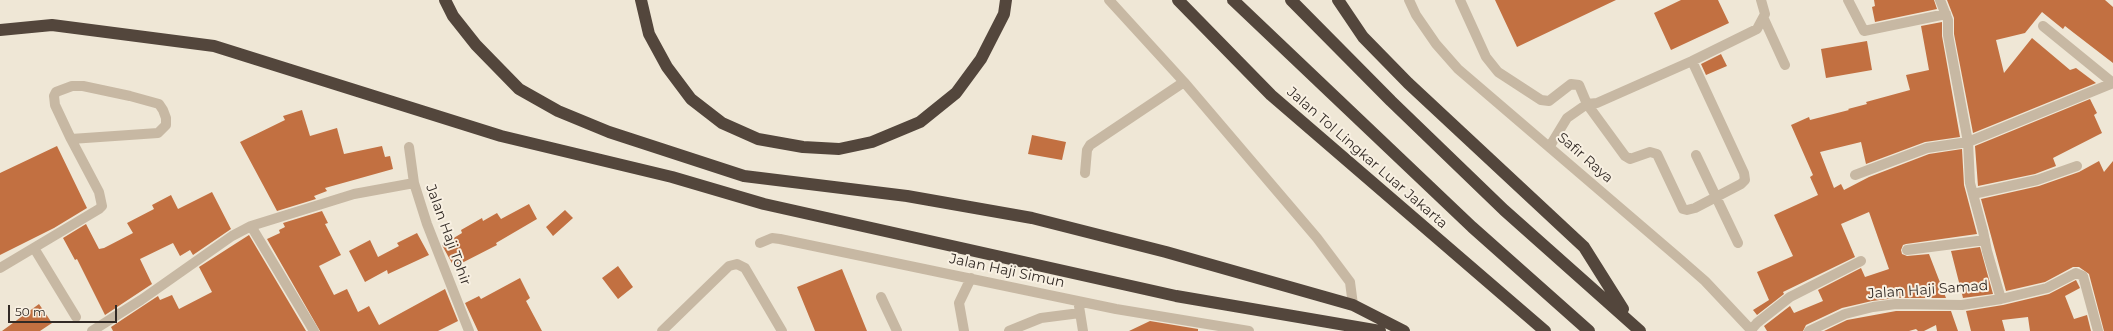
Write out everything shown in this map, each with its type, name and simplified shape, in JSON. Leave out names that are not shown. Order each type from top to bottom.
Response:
[{"type":"highway","points":[[445,0],[453,16],[476,45],[519,88],[558,111],[609,132],[744,176],[907,196],[1032,218],[1166,252],[1353,305],[1404,331]]},
{"type":"highway","points":[[641,0],[649,34],[667,67],[691,99],[722,123],[758,139],[803,147],[839,149],[872,142],[920,122],[956,93],[981,59],[1004,14],[1006,0]]},
{"type":"highway","name":"Jalan Tol Lingkar Luar Jakarta","points":[[1178,0],[1271,95],[1544,331]]},
{"type":"highway","name":"Jalan Tol Lingkar Luar Jakarta","points":[[1233,0],[1472,226],[1589,331]]},
{"type":"highway","points":[[1291,0],[1391,101],[1504,210],[1630,320],[1640,331]]},
{"type":"highway","points":[[1333,0],[1349,18]]},
{"type":"highway","points":[[1338,0],[1363,37],[1408,83],[1584,247],[1630,320]]},
{"type":"highway","points":[[0,30],[52,25],[214,46],[501,136],[672,177],[764,204],[1176,296],[1380,331]]},
{"type":"street","points":[[1110,0],[1184,82],[1316,238],[1341,270],[1352,287],[1353,305]]},
{"type":"street","name":"Safir Raya","points":[[1409,0],[1416,15],[1436,44],[1458,69],[1550,146],[1693,270],[1751,331]]},
{"type":"street","points":[[1460,0],[1486,57],[1498,72],[1541,100],[1549,101],[1572,84],[1579,85],[1587,104],[1625,156],[1630,160],[1650,152],[1657,154],[1683,209],[1687,210],[1716,198],[1744,182],[1745,176],[1692,61]]},
{"type":"street","points":[[1550,146],[1567,118],[1587,104],[1597,103],[1692,61],[1758,29],[1764,19],[1765,11],[1761,0]]},
{"type":"street","points":[[1848,0],[1864,30],[1946,14]]},
{"type":"street","name":"Jalan Haji Samad","points":[[1809,331],[1845,314],[1873,307],[1896,304],[1962,305],[2001,298],[1970,183],[1968,142],[1946,14],[1940,0]]},
{"type":"street","points":[[1764,19],[1785,65]]},
{"type":"street","points":[[1855,175],[1928,148],[1968,142],[2113,83],[2042,26]]},
{"type":"street","points":[[1085,173],[1087,150],[1090,145],[1184,82]]},
{"type":"street","points":[[0,268],[102,206],[99,192],[72,139],[53,100],[56,92],[72,86],[83,86],[130,96],[158,104],[163,110],[166,118],[166,125],[158,133],[72,139]]},
{"type":"street","name":"Jalan Haji Tohir","points":[[409,146],[414,183],[436,248],[469,331]]},
{"type":"street","points":[[1696,155],[1738,243]]},
{"type":"street","points":[[1973,194],[2036,180],[2077,166]]},
{"type":"street","points":[[92,331],[141,300],[232,236],[251,226],[354,194],[414,183]]},
{"type":"street","points":[[251,226],[314,331]]},
{"type":"street","name":"Jalan Haji Simun","points":[[760,243],[772,238],[780,239],[1080,300],[1116,309],[1249,331]]},
{"type":"street","points":[[1907,250],[1985,240]]},
{"type":"street","points":[[34,248],[76,317]]},
{"type":"street","points":[[1751,331],[1757,323],[1790,298],[1862,261]]},
{"type":"street","points":[[662,331],[729,266],[737,264],[745,268],[782,331]]},
{"type":"street","points":[[2001,298],[2042,289],[2076,273],[2081,274],[2098,331]]},
{"type":"street","points":[[964,331],[959,303],[971,278]]},
{"type":"street","points":[[881,297],[897,331]]},
{"type":"street","points":[[1080,300],[1080,313],[1083,331]]},
{"type":"street","points":[[1009,331],[1041,318],[1080,313]]},
{"type":"building","points":[[1495,0],[1616,0],[1517,47]]},
{"type":"building","points":[[1681,0],[1718,0],[1729,23],[1671,50],[1654,13]]},
{"type":"building","points":[[1874,0],[1934,0],[1937,9],[1875,22],[1872,7],[1875,6]]},
{"type":"building","points":[[1947,0],[2105,0],[2113,7],[2113,63],[2065,26],[2063,29],[2042,12],[2025,33],[1996,40],[2004,73],[2032,38],[2070,70],[2076,68],[2096,83],[1973,133],[1954,34],[1954,18]]},
{"type":"building","points":[[1942,22],[1942,36],[1960,137],[1925,142],[1866,164],[1861,142],[1820,152],[1834,188],[1841,184],[1844,190],[1869,177],[1929,154],[1962,149],[1964,185],[1977,234],[1906,244],[1903,245],[1901,250],[1902,254],[1907,256],[1929,254],[1946,298],[1896,298],[1872,301],[1842,308],[1806,325],[1803,331],[1767,331],[1764,326],[1790,306],[1794,313],[1823,301],[1818,290],[1861,268],[1865,277],[1889,269],[1869,212],[1841,224],[1855,257],[1783,292],[1784,294],[1757,315],[1753,310],[1769,300],[1757,272],[1793,256],[1774,215],[1818,195],[1810,177],[1813,175],[1791,125],[1809,117],[1810,120],[1849,110],[1848,109],[1867,104],[1866,102],[1910,90],[1906,75],[1929,70],[1921,26]]},
{"type":"building","points":[[1867,41],[1872,70],[1826,78],[1821,49]]},
{"type":"building","points":[[1721,54],[1727,66],[1706,75],[1701,64]]},
{"type":"building","points":[[2090,99],[2097,113],[2094,115],[2102,133],[2053,158],[2056,166],[2035,174],[1978,186],[1975,146]]},
{"type":"building","points":[[302,110],[310,136],[337,128],[344,154],[382,146],[385,157],[390,156],[393,169],[325,188],[327,191],[314,196],[316,199],[277,211],[240,142],[285,120],[283,116]]},
{"type":"building","points":[[1032,135],[1066,142],[1062,160],[1028,154]]},
{"type":"building","points":[[57,146],[87,208],[54,228],[0,255],[0,173]]},
{"type":"building","points":[[2099,161],[2104,172],[2113,161],[2113,331],[2104,331],[2089,274],[2079,267],[2073,267],[2045,282],[2006,291],[1981,199],[2039,186],[2079,172]]},
{"type":"building","points":[[212,192],[231,229],[193,255],[190,250],[180,256],[173,243],[140,259],[152,284],[105,315],[77,259],[75,260],[63,238],[86,224],[99,249],[104,248],[133,233],[127,223],[154,209],[152,205],[171,195],[178,209]]},
{"type":"building","points":[[529,204],[537,219],[496,243],[497,245],[454,267],[442,245],[462,233],[461,230],[482,218],[483,221],[497,213],[501,219]]},
{"type":"building","points":[[565,210],[573,218],[553,236],[546,227]]},
{"type":"building","points":[[322,211],[328,223],[325,224],[341,255],[319,266],[334,295],[347,289],[358,312],[369,306],[379,325],[445,289],[458,321],[438,331],[320,331],[267,239],[280,233],[279,230],[285,227],[283,223]]},
{"type":"building","points":[[417,233],[429,255],[388,274],[387,270],[365,282],[349,251],[370,240],[378,257],[399,246],[397,243]]},
{"type":"building","points":[[249,235],[306,331],[113,331],[111,327],[158,296],[160,300],[172,295],[179,309],[212,292],[199,267]]},
{"type":"building","points":[[1980,247],[1993,294],[1963,298],[1951,251]]},
{"type":"building","points":[[618,266],[633,287],[618,299],[602,278]]},
{"type":"building","points":[[842,269],[867,331],[815,331],[797,287]]},
{"type":"building","points":[[520,278],[530,298],[526,301],[542,331],[478,331],[465,303],[479,296],[481,299]]},
{"type":"building","points":[[2076,280],[2080,288],[2065,296],[2074,319],[2087,315],[2091,331],[2030,331],[2028,317],[2002,320],[2005,331],[1971,331],[1966,311],[2003,305],[2049,294]]},
{"type":"building","points":[[39,304],[52,323],[40,331],[2,331]]},
{"type":"building","points":[[1896,311],[1951,311],[1958,331],[1937,331],[1936,325],[1924,331],[1918,331],[1916,329],[1909,331],[1824,331],[1847,320]]},
{"type":"building","points":[[1150,321],[1198,329],[1198,331],[1129,331]]}]
